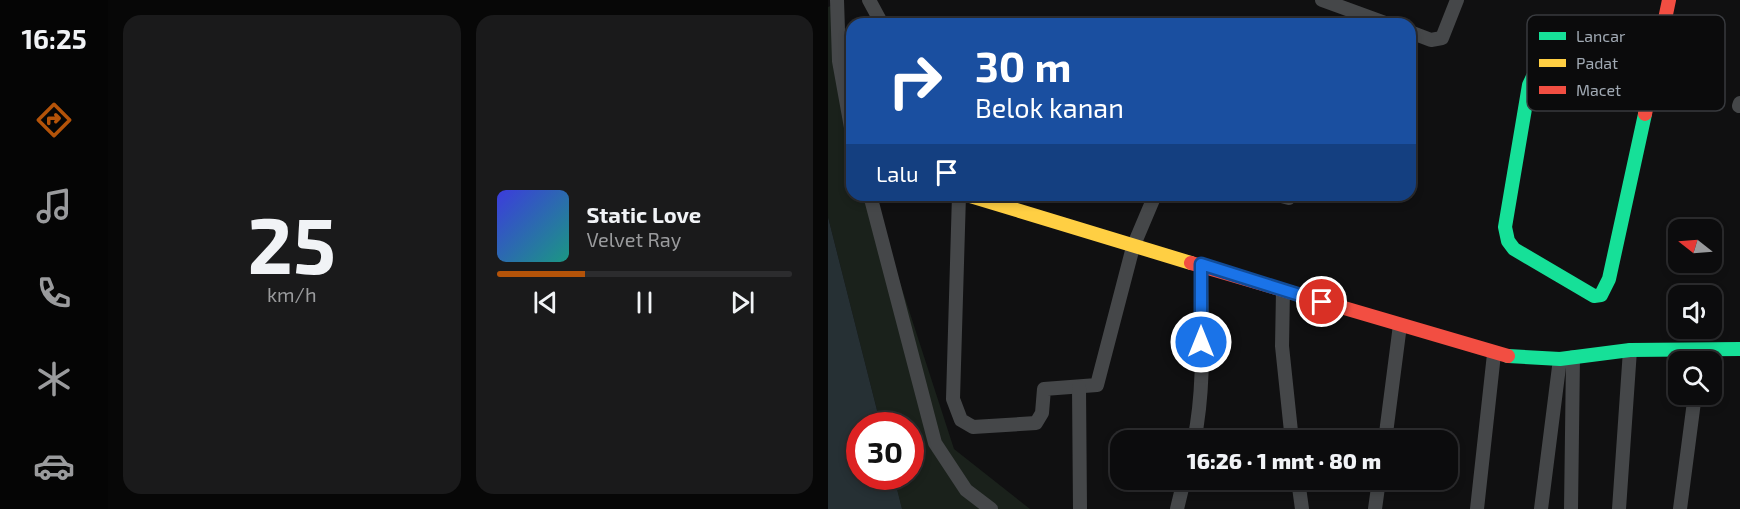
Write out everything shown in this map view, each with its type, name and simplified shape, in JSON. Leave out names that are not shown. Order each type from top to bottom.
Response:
[{"type":"street","points":[[837,0],[839,61],[846,99]]},
{"type":"street","points":[[869,0],[879,18]]},
{"type":"street","points":[[1322,0],[1372,18]]},
{"type":"street","points":[[1416,34],[1431,40],[1442,38],[1457,0]]},
{"type":"street","points":[[1666,15],[1669,0]]},
{"type":"street","points":[[1527,102],[1505,227],[1508,241],[1521,254],[1594,297],[1602,295],[1609,279],[1645,111]]},
{"type":"street","points":[[872,201],[935,443],[966,490],[991,509]]},
{"type":"street","points":[[960,201],[953,399],[961,420],[973,428],[1036,423],[1041,413],[1043,390],[1093,387],[1098,383],[1133,246],[1152,201]]},
{"type":"street","points":[[1011,201],[1133,246],[1201,264],[1494,354],[1523,359],[1566,358],[1630,350],[1668,353]]},
{"type":"street","points":[[1196,430],[1201,409],[1202,387],[1201,264]]},
{"type":"street","points":[[1283,291],[1282,346],[1291,430]]},
{"type":"street","points":[[1386,430],[1400,325]]},
{"type":"street","points":[[1722,352],[1740,349]]},
{"type":"street","points":[[1619,509],[1630,350]]},
{"type":"street","points":[[1477,509],[1494,354]]},
{"type":"street","points":[[1541,509],[1566,358]]},
{"type":"street","points":[[1566,358],[1571,509]]},
{"type":"street","points":[[1078,387],[1080,509]]},
{"type":"street","points":[[1680,509],[1694,405]]},
{"type":"street","points":[[1177,509],[1182,490]]},
{"type":"street","points":[[1299,490],[1302,509]]},
{"type":"street","points":[[1376,509],[1378,490]]},
{"type":"shaded area","points":[[833,5],[846,66],[846,201],[875,201],[954,449],[1030,509],[902,509],[897,490],[924,490],[924,412],[877,412],[828,217],[828,7]]},
{"type":"shaded area","points":[[828,217],[877,412],[846,412],[846,490],[897,490],[902,509],[828,509]]},
{"type":"traffic: fast","points":[[1527,97],[1505,227],[1508,241],[1514,249],[1594,296],[1601,295],[1609,279],[1645,114]]},
{"type":"traffic: fast","points":[[1508,356],[1560,359],[1630,350],[1740,349]]},
{"type":"traffic: slow","points":[[987,201],[1191,263]]},
{"type":"traffic: jam","points":[[1666,15],[1669,0]]},
{"type":"traffic: jam","points":[[1191,263],[1508,356]]},
{"type":"route","points":[[1201,342],[1201,264],[1322,302]]}]
